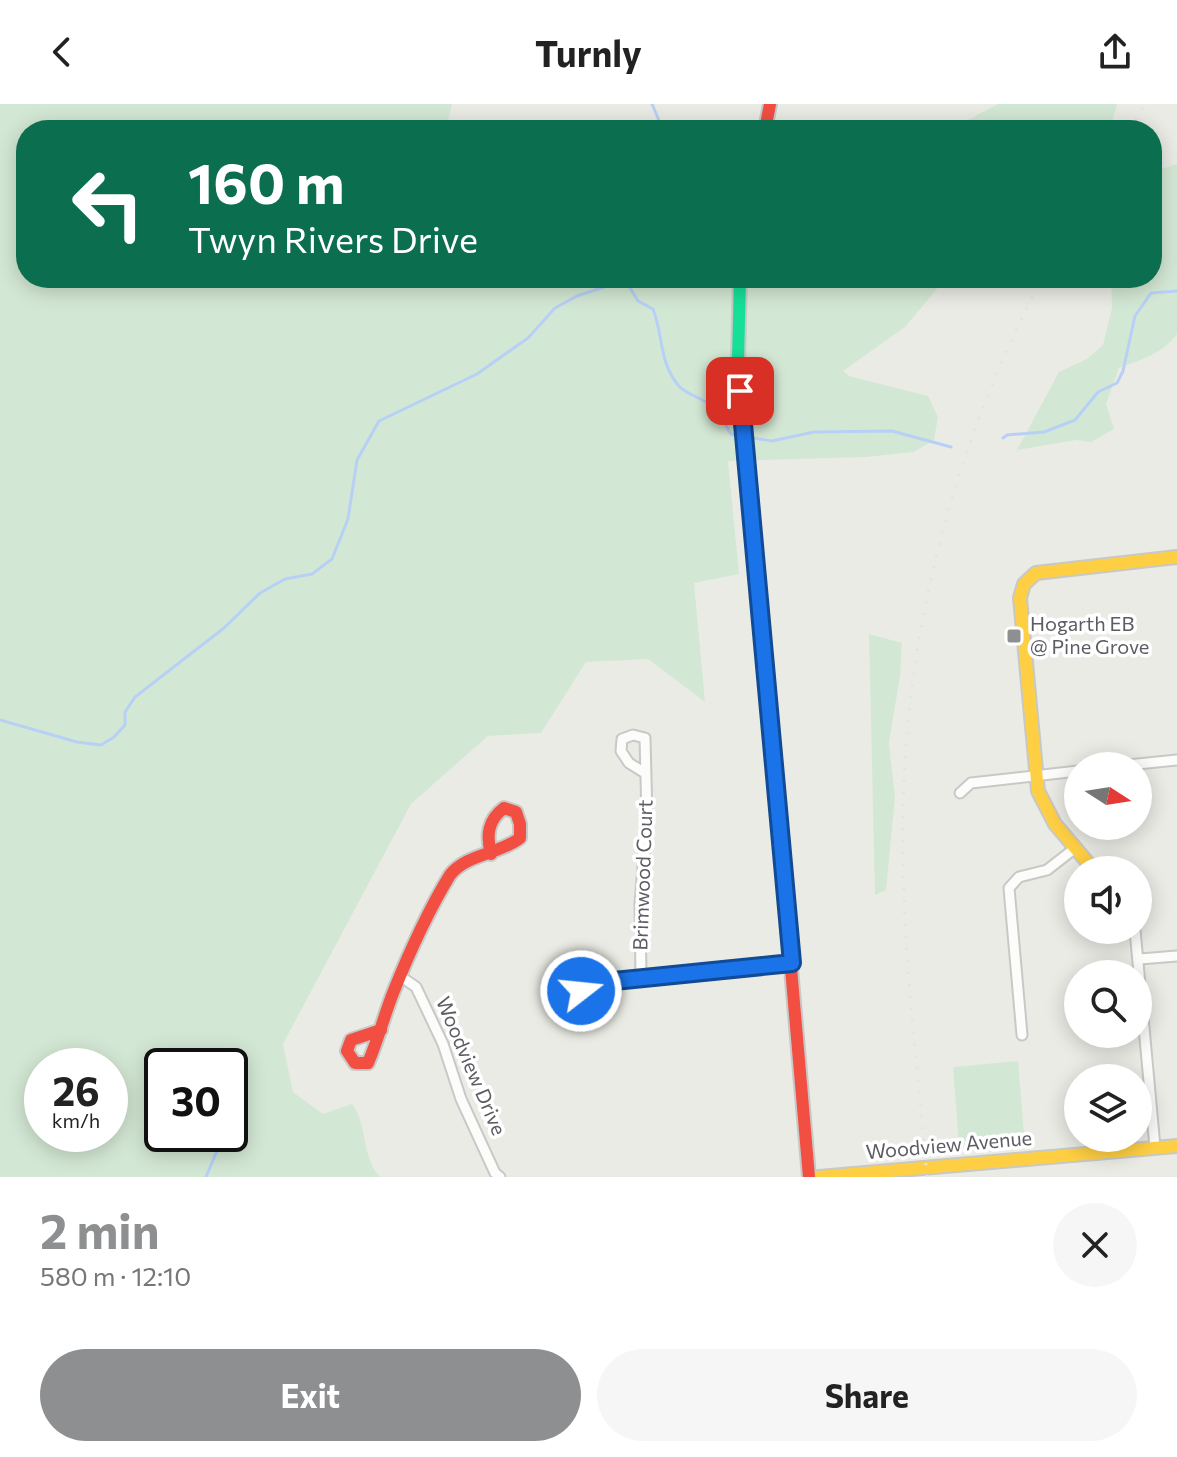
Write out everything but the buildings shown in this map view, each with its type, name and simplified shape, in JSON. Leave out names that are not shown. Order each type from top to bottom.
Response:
[{"type":"street","points":[[740,288],[738,360],[809,1177]]},
{"type":"street","points":[[1081,856],[1046,814],[1038,791],[1020,598],[1024,584],[1036,573],[1177,557]]},
{"type":"street","points":[[1152,763],[1177,760]]},
{"type":"street","name":"Brimwood Court","points":[[641,978],[640,904],[647,818],[645,773]]},
{"type":"street","points":[[960,793],[971,783],[1064,773]]},
{"type":"street","points":[[1022,1035],[1009,888],[1019,877],[1047,870],[1074,849]]},
{"type":"street","points":[[381,1030],[400,976],[456,867],[491,854]]},
{"type":"street","points":[[1137,944],[1155,1147]]},
{"type":"street","points":[[1140,959],[1177,956]]},
{"type":"street","points":[[614,981],[598,966],[584,961],[572,968],[570,982],[581,991],[598,990],[614,981],[792,963]]},
{"type":"street","name":"Woodview Drive","points":[[400,976],[416,987],[443,1044],[461,1099],[495,1173],[500,1177]]},
{"type":"street","name":"Woodview Avenue","points":[[819,1177],[1177,1146]]},
{"type":"green space","points":[[0,104],[452,104],[448,120],[16,120],[16,288],[938,288],[905,327],[843,371],[849,376],[928,396],[938,417],[934,440],[914,452],[866,457],[728,461],[739,574],[694,583],[705,702],[648,659],[586,662],[541,733],[488,736],[411,804],[283,1044],[293,1092],[323,1114],[352,1104],[374,1169],[380,1177],[0,1177]]},
{"type":"green space","points":[[998,104],[1117,104],[1113,120],[968,120]]},
{"type":"green space","points":[[1177,164],[1177,334],[1158,351],[1119,368],[1106,404],[1114,429],[1091,442],[1076,440],[1017,450],[1059,372],[1087,359],[1103,345],[1112,308],[1111,288],[1162,288],[1162,169]]},
{"type":"green space","points":[[869,634],[902,643],[889,743],[895,797],[886,890],[875,895]]},
{"type":"green space","points":[[1018,1061],[1025,1146],[959,1146],[953,1067]]},
{"type":"waterway","points":[[652,104],[659,120]]},
{"type":"waterway","points":[[0,720],[77,742],[101,745],[114,737],[125,725],[125,712],[135,697],[224,628],[260,593],[285,579],[312,574],[332,559],[348,519],[357,460],[379,421],[477,374],[528,338],[555,308],[601,288]]},
{"type":"waterway","points":[[630,288],[638,301],[653,309],[667,367],[678,385],[710,405],[731,434],[736,435]]},
{"type":"waterway","points":[[1003,438],[1044,432],[1075,420],[1098,392],[1117,383],[1123,371],[1135,316],[1151,293],[1177,291]]},
{"type":"waterway","points":[[753,438],[772,441],[814,432],[892,431],[951,447]]},
{"type":"waterway","points":[[206,1177],[217,1152]]},
{"type":"railway","points":[[1135,120],[1145,104]]},
{"type":"railway","points":[[927,1177],[904,896],[904,781],[910,706],[920,632],[956,486],[980,415],[1037,288]]},
{"type":"traffic: fast","points":[[740,288],[738,360],[774,771]]},
{"type":"traffic: slow","points":[[1082,856],[1055,824],[1038,791],[1020,598],[1024,584],[1036,573],[1177,557]]},
{"type":"traffic: slow","points":[[819,1177],[1177,1146]]},
{"type":"traffic: jam","points":[[767,120],[770,104]]},
{"type":"traffic: jam","points":[[774,771],[809,1177]]},
{"type":"traffic: jam","points":[[381,1030],[351,1040],[347,1051],[355,1063],[368,1063],[375,1046],[378,1037],[381,1028],[387,1010],[390,1002],[406,963],[450,875],[474,858],[484,855],[493,851],[503,848],[520,838],[516,812],[504,808],[492,823],[489,834],[489,847],[491,854]]},
{"type":"place","name":"Hogarth EB @ Pine Grove","points":[[1014,636]]},
{"type":"route","points":[[581,991],[598,990],[614,981],[792,963],[740,391]]}]
